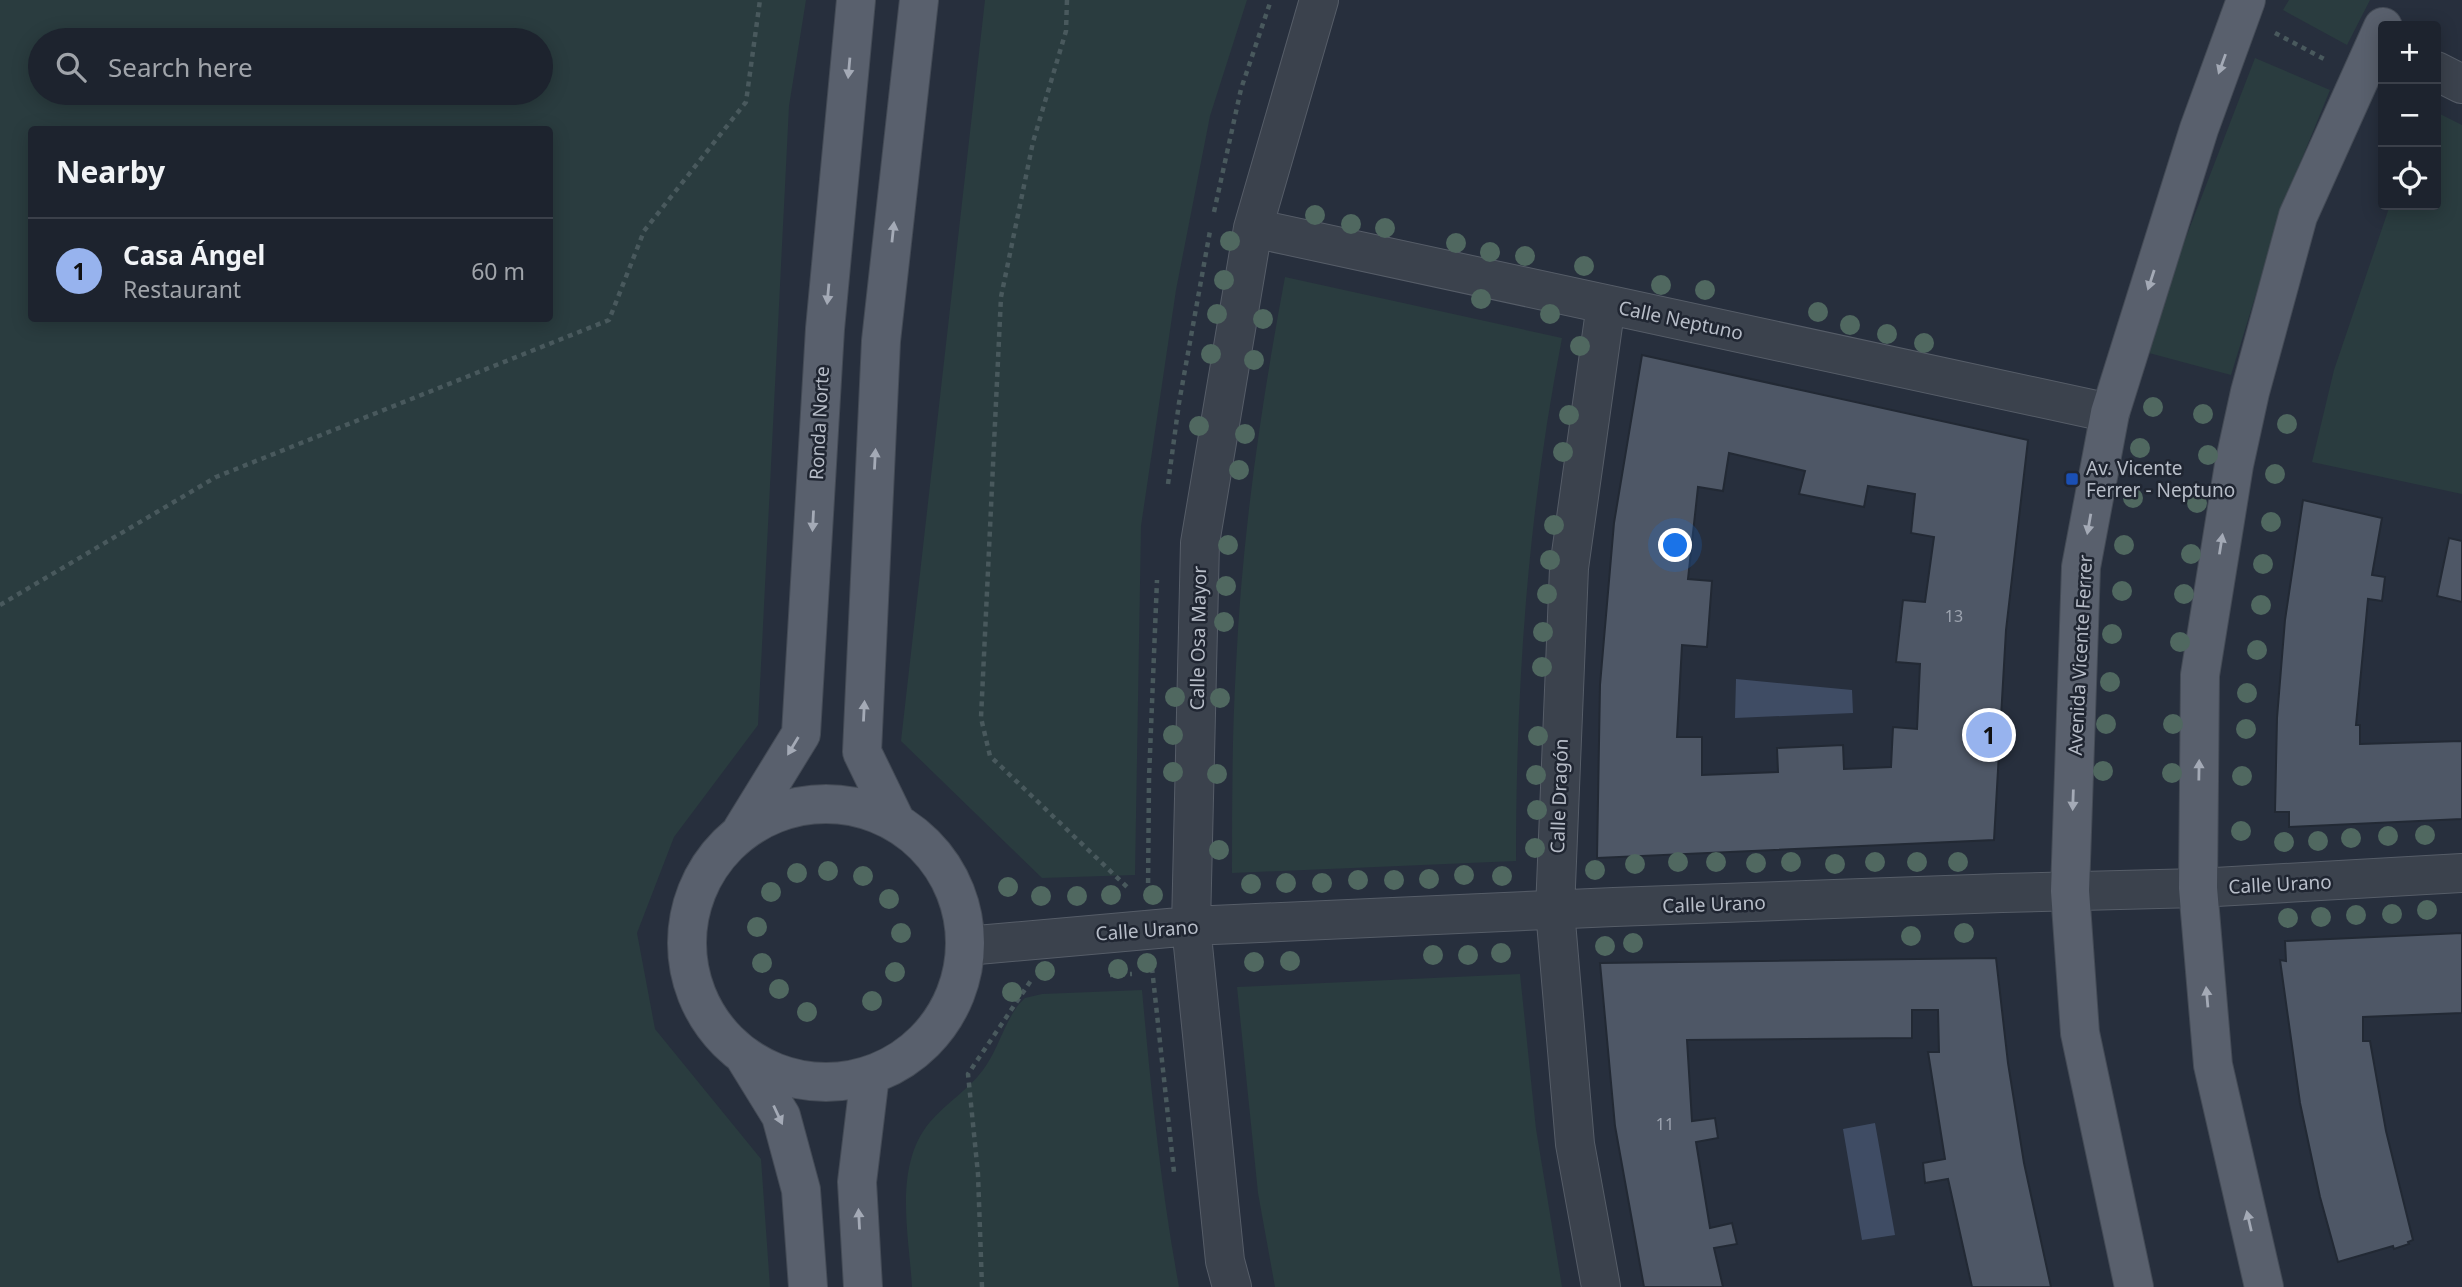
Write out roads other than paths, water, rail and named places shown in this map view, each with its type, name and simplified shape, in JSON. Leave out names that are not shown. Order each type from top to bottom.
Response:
[{"type":"main road","name":"Ronda Norte","points":[[741,831],[801,734],[825,329],[856,0]]},
{"type":"main road","points":[[895,820],[862,752],[881,341],[919,0]]},
{"type":"main road","points":[[2388,21],[2398,0]]},
{"type":"main road","name":"Avenida Vicente Ferrer","points":[[2134,1287],[2080,1033],[2070,891],[2081,567],[2109,412],[2199,129],[2243,8]]},
{"type":"main road","points":[[2264,1287],[2213,1065],[2198,888],[2200,675],[2234,465],[2250,392],[2298,216],[2378,43]]},
{"type":"main road","points":[[744,1056],[784,1076],[827,1082],[870,1075],[909,1056],[939,1026],[959,988],[966,946],[962,909],[948,873],[925,843],[895,820],[856,806],[816,803],[776,812],[741,831],[711,863],[692,902],[686,944],[693,987],[713,1026],[744,1056],[781,1116],[801,1190],[808,1287]]},
{"type":"main road","points":[[863,1287],[858,1182],[870,1075]]},
{"type":"street","name":"Calle Osa Mayor","points":[[1232,1287],[1225,1261],[1191,926],[1200,543],[1254,228],[1320,0]]},
{"type":"street","points":[[2441,74],[2462,84]]},
{"type":"street","name":"Calle Neptuno","points":[[1254,228],[2109,412]]},
{"type":"street","name":"Calle Dragón","points":[[1601,1287],[1575,1144],[1555,911],[1569,568],[1606,304]]},
{"type":"street","name":"Calle Urano","points":[[966,946],[1191,926],[2198,888],[2462,873]]},
{"type":"water","points":[[1736,679],[1852,690],[1853,713],[1735,718]]},
{"type":"water","points":[[1875,1123],[1895,1235],[1862,1240],[1843,1129]]},
{"type":"place","name":"Av. Vicente Ferrer - Neptuno","points":[[2072,479]]},
{"type":"place","name":"Casa Ángel","points":[[1989,735]]}]
